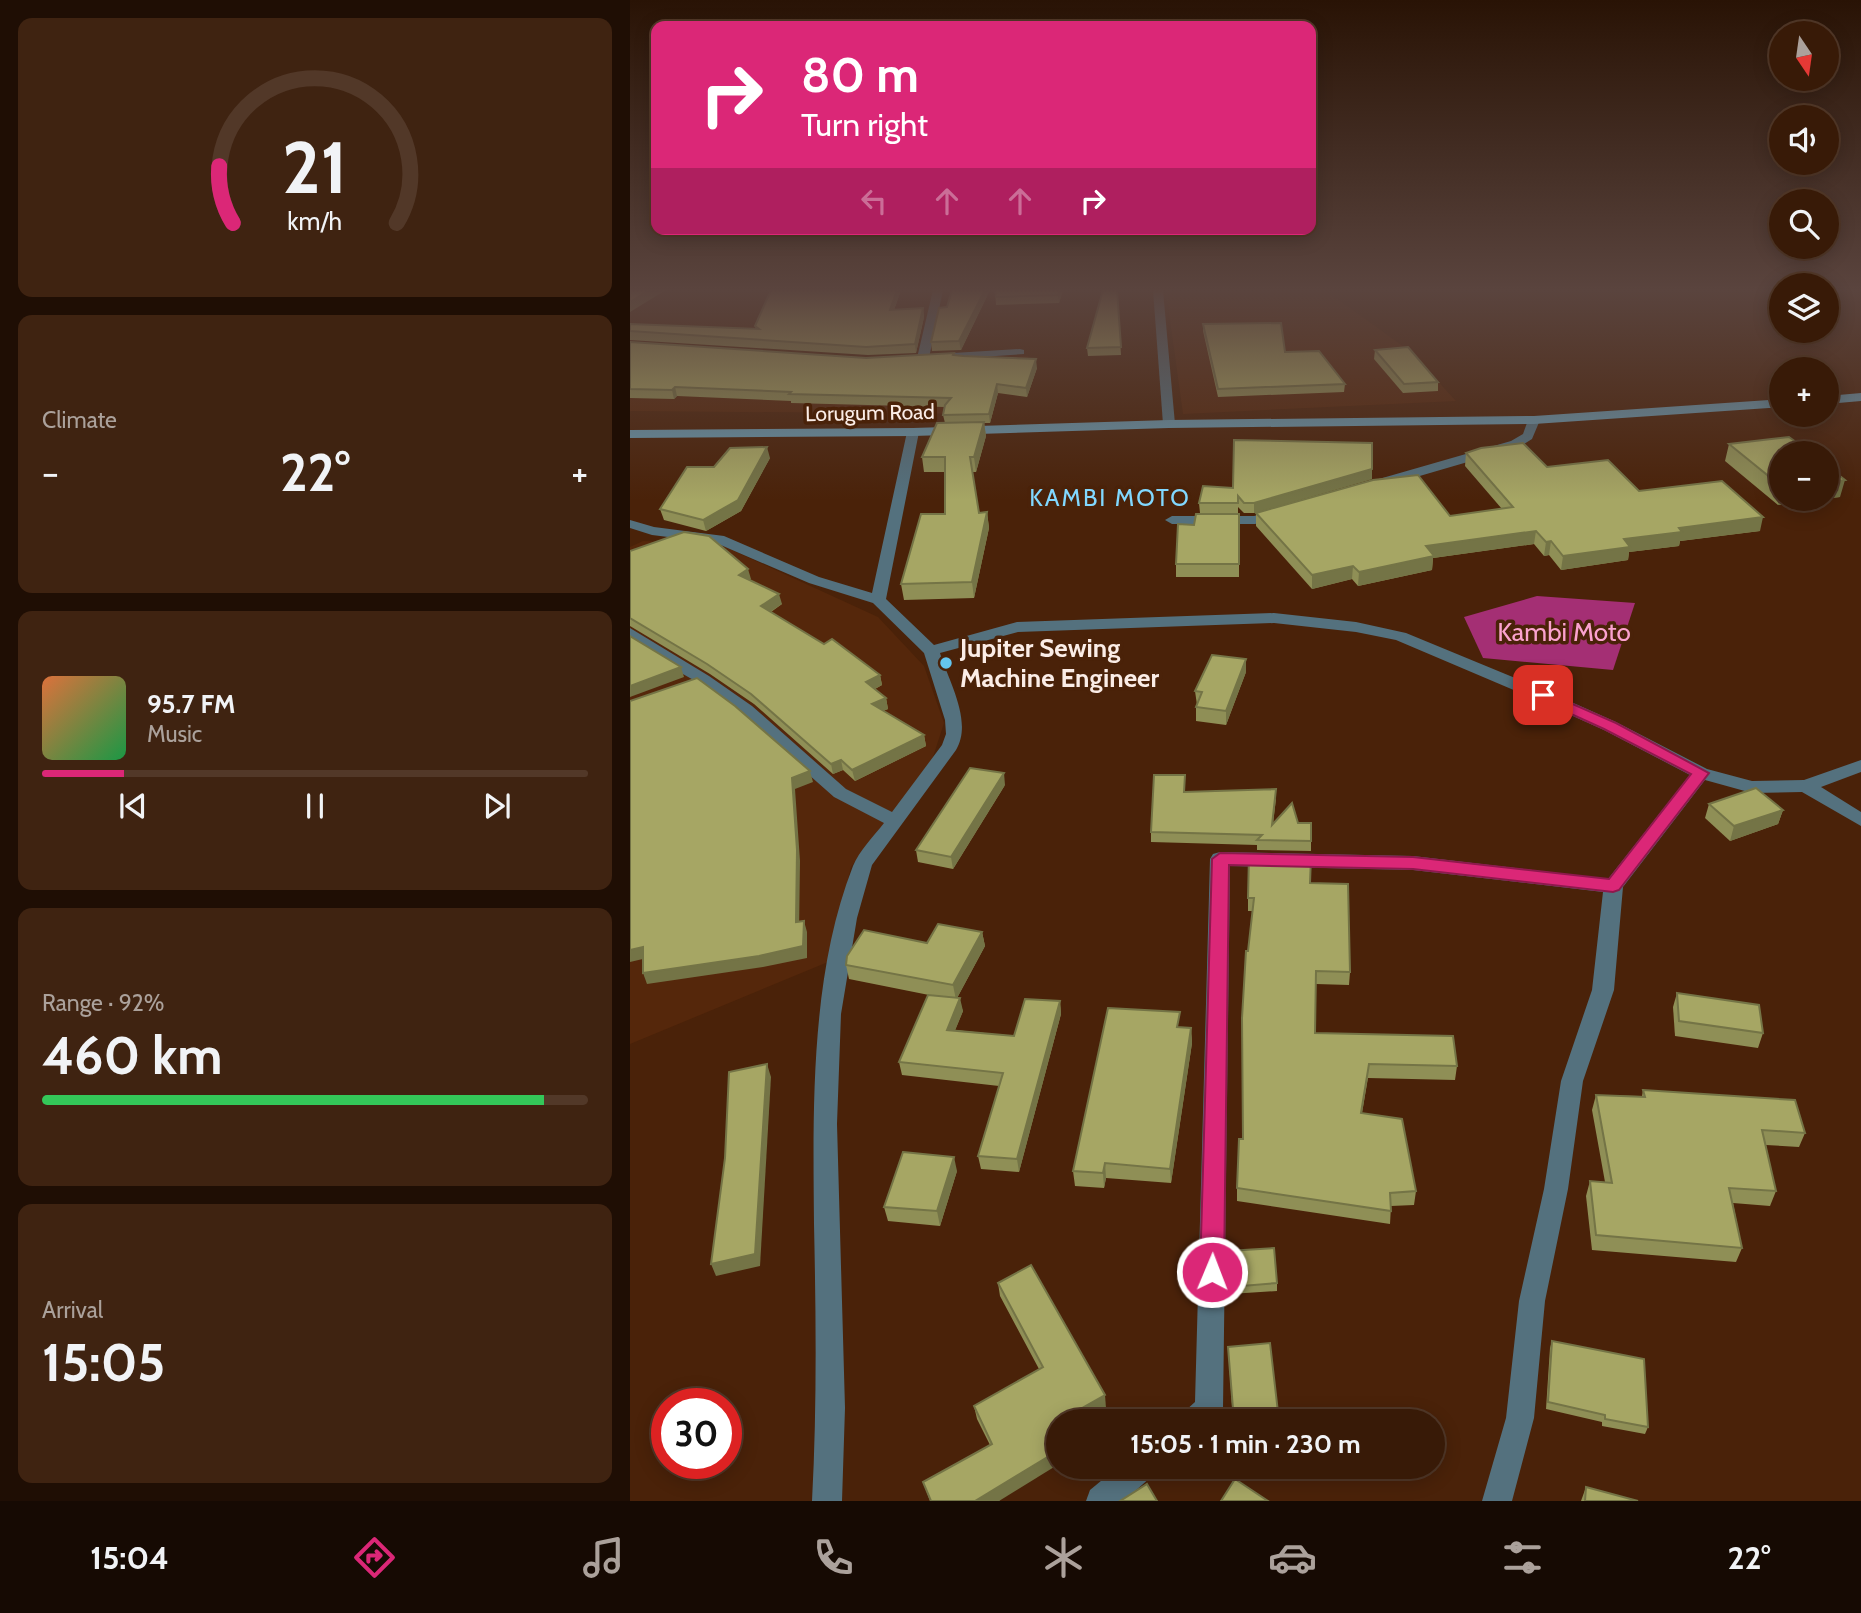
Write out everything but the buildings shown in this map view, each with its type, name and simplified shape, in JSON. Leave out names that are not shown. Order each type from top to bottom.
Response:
[{"type":"main road","points":[[1839,398],[1859,395]]},
{"type":"main road","name":"Lorugum Road","points":[[630,434],[913,432],[1169,424],[1534,420],[1769,404]]},
{"type":"street","points":[[1164,360],[1169,424]]},
{"type":"street","points":[[1368,486],[1515,443],[1528,436],[1534,420]]},
{"type":"street","points":[[878,600],[913,432]]},
{"type":"street","points":[[1172,520],[1255,520],[1293,509]]},
{"type":"street","points":[[630,524],[652,531],[719,539],[814,580],[878,600],[931,651],[949,701],[955,734],[950,746],[863,864],[847,918],[830,1014],[825,1124],[831,1395],[827,1501]]},
{"type":"street","points":[[931,651],[1017,627],[1274,618],[1356,627],[1400,636],[1543,695],[1701,773],[1752,787],[1806,786],[1861,766]]},
{"type":"street","points":[[630,633],[650,649],[703,679],[746,709],[840,793],[895,821]]},
{"type":"street","points":[[678,688],[703,679]]},
{"type":"street","points":[[1497,1501],[1520,1419],[1532,1301],[1556,1189],[1572,1081],[1603,990],[1613,886],[1701,773]]},
{"type":"street","points":[[1806,786],[1861,820]]},
{"type":"street","points":[[1209,1409],[1220,859],[1413,863],[1613,886]]},
{"type":"street","points":[[1101,1501],[1127,1479]]},
{"type":"shaded area","points":[[630,360],[805,360],[862,364],[1026,360],[983,414],[630,411]]},
{"type":"shaded area","points":[[1176,360],[1418,360],[1456,401],[1183,414]]},
{"type":"shaded area","points":[[643,541],[719,544],[878,617],[924,666],[944,723],[932,760],[851,867],[828,962],[630,1044],[630,547]]},
{"type":"green space","name":"Kambi Moto","points":[[1537,596],[1635,603],[1613,670],[1483,658],[1464,617]]},
{"type":"place","name":"Jupiter Sewing Machine Engineer","points":[[946,663]]},
{"type":"district","name":"KAMBI MOTO","points":[[1110,498]]},
{"type":"route","points":[[1212,1272],[1220,859],[1413,863],[1613,886],[1701,773],[1543,695]]}]
